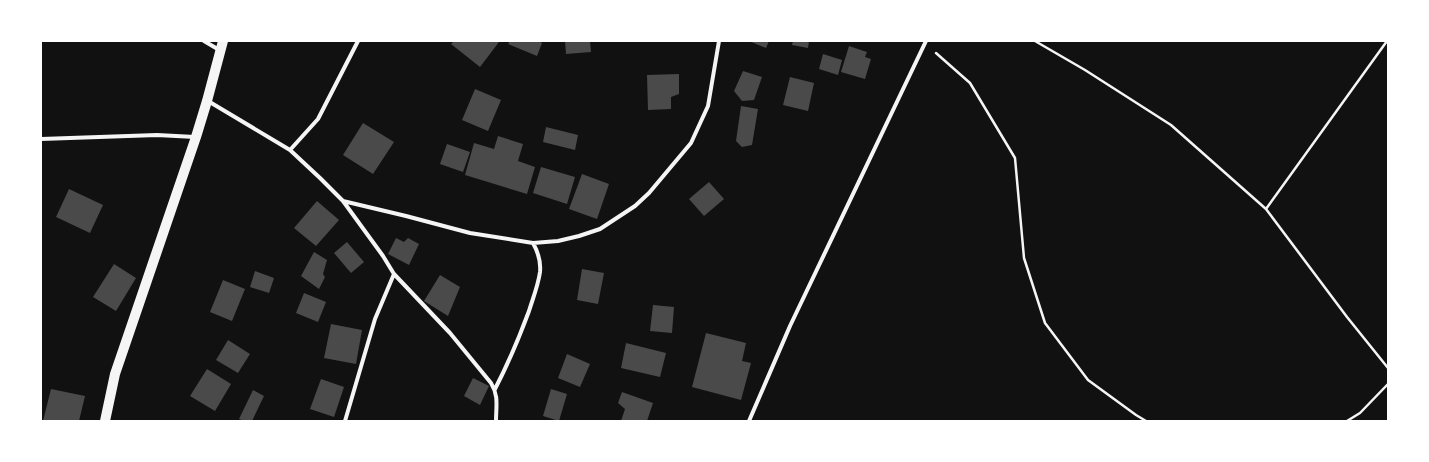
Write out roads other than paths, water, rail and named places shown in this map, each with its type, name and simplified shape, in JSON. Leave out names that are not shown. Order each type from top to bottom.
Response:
[{"type":"main road","points":[[105,421],[115,374],[196,137],[223,41]]},
{"type":"street","points":[[204,41],[221,51]]},
{"type":"street","points":[[290,150],[318,119],[358,41]]},
{"type":"street","points":[[343,201],[470,233],[533,243],[558,241],[600,229],[635,206],[649,193],[691,143],[708,106],[719,41]]},
{"type":"street","points":[[749,421],[790,326],[925,42]]},
{"type":"street","points":[[207,101],[290,150],[343,201],[383,256],[394,274],[450,332],[495,389],[497,396],[496,421]]},
{"type":"street","points":[[41,139],[157,135],[196,137]]},
{"type":"street","points":[[495,389],[506,368],[523,328],[536,292],[540,272],[538,254],[533,243]]},
{"type":"street","points":[[345,421],[375,319],[394,274]]}]
